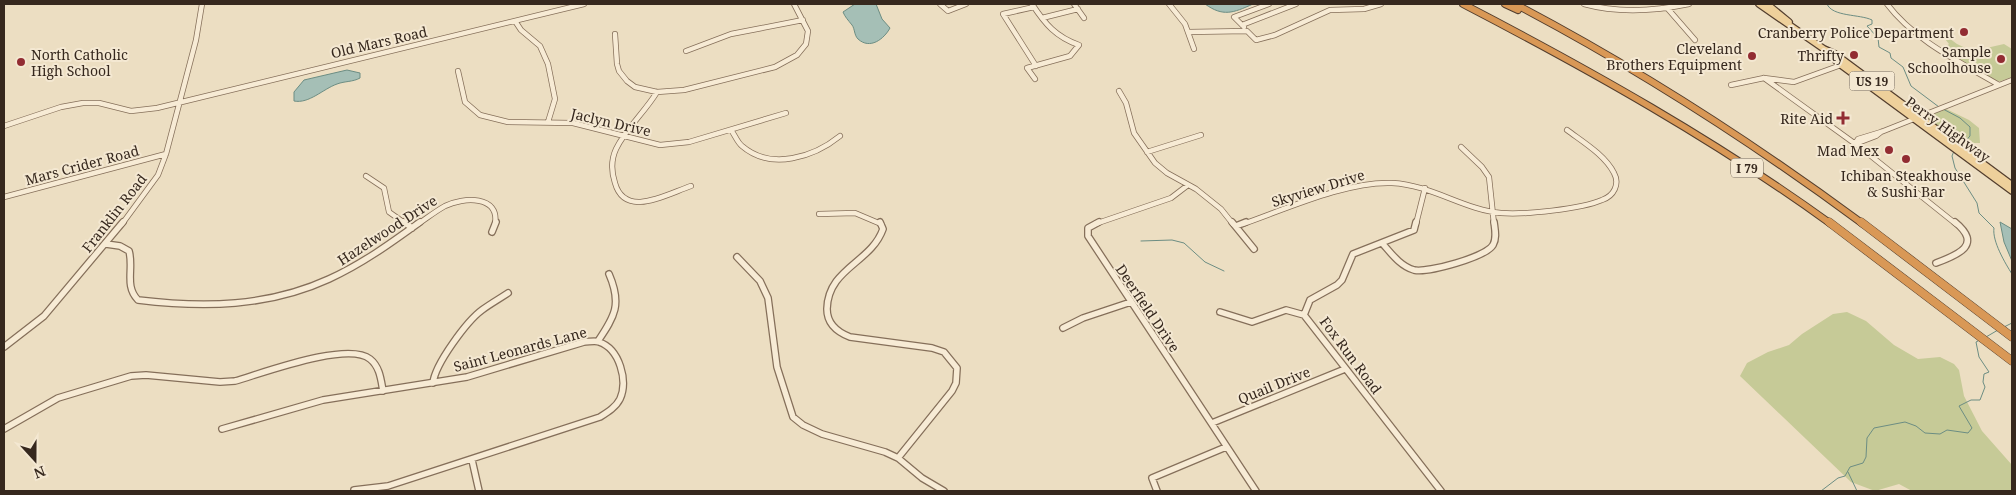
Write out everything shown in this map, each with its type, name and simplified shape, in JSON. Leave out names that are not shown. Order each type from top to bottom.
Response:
[{"type":"highway","name":"I 79","points":[[1463,4],[1643,102],[1730,156],[1869,252],[2012,361]]},
{"type":"highway","name":"I 79","points":[[1505,4],[1620,64],[1748,142],[1825,196],[2012,337]]},
{"type":"highway","points":[[1514,4],[1585,40],[1664,86],[1748,142]]},
{"type":"main road","name":"Perry Highway","points":[[1759,4],[1781,20],[1792,25],[1824,49],[1835,54],[2012,191]]},
{"type":"main road","name":"Perry Highway","points":[[1767,4],[1792,25]]},
{"type":"main road","name":"Perry Highway","points":[[1824,49],[1829,56],[1841,65],[1916,117]]},
{"type":"main road","name":"Perry Highway","points":[[1958,148],[2010,182]]},
{"type":"street","name":"Franklin Road","points":[[4,347],[44,316],[106,244],[158,175],[166,154],[198,31],[202,4]]},
{"type":"street","name":"Old Mars Road","points":[[4,126],[76,104],[99,103],[136,111],[179,102],[584,4]]},
{"type":"street","points":[[615,34],[617,64],[622,76],[635,86],[657,92],[691,89],[783,64],[797,55],[806,44],[808,31],[794,4]]},
{"type":"street","points":[[940,4],[948,11],[966,4]]},
{"type":"street","points":[[1074,4],[1084,18]]},
{"type":"street","points":[[1169,4],[1188,32],[1194,48]]},
{"type":"street","points":[[1269,4],[1234,17],[1256,40],[1275,35],[1330,10],[1364,9],[1381,4]]},
{"type":"street","points":[[1242,25],[1296,4]]},
{"type":"street","points":[[1346,4],[1352,8]]},
{"type":"street","points":[[1352,8],[1356,4]]},
{"type":"street","points":[[1584,4],[1597,7],[1668,9],[1689,4]]},
{"type":"street","points":[[1887,4],[1895,15],[1912,30],[1999,85]]},
{"type":"street","points":[[1035,80],[1027,68],[1036,66],[1070,56],[1079,44],[1055,35],[1033,5],[1003,14],[1036,66]]},
{"type":"street","points":[[1042,18],[1078,9]]},
{"type":"street","points":[[1668,9],[1695,40]]},
{"type":"street","points":[[686,51],[731,34],[772,28],[803,20]]},
{"type":"street","points":[[515,21],[522,33],[541,47],[547,61],[555,96],[554,109],[548,122]]},
{"type":"street","points":[[1188,32],[1247,31]]},
{"type":"street","points":[[1731,85],[1764,78],[1794,82],[1841,65]]},
{"type":"street","name":"Jaclyn Drive","points":[[458,71],[465,102],[480,115],[508,122],[573,123],[668,146],[689,142],[786,114]]},
{"type":"street","points":[[1764,78],[1855,144],[1966,233],[1969,240],[1964,250],[1936,263]]},
{"type":"street","points":[[1855,144],[1916,117],[2012,80]]},
{"type":"street","points":[[1119,91],[1126,103],[1134,133],[1147,152],[1167,173],[1188,185],[1221,209],[1254,249]]},
{"type":"street","points":[[657,92],[648,107],[616,146],[613,155],[613,179],[622,198],[627,201],[643,202],[692,186]]},
{"type":"street","points":[[731,130],[741,145],[748,150],[758,155],[776,158],[795,158],[812,154],[832,144],[840,136]]},
{"type":"street","name":"Skyview Drive","points":[[1236,226],[1357,186],[1392,183],[1425,188],[1494,212],[1550,210],[1611,197],[1619,184],[1614,171],[1567,130]]},
{"type":"street","points":[[1147,152],[1200,135]]},
{"type":"street","points":[[1382,243],[1397,261],[1407,268],[1421,271],[1435,270],[1492,248],[1496,239],[1489,177],[1462,147]]},
{"type":"street","name":"Mars Crider Road","points":[[4,197],[166,154]]},
{"type":"street","points":[[366,176],[384,188],[389,212],[412,228]]},
{"type":"street","name":"Deerfield Drive","points":[[1188,185],[1171,198],[1094,224],[1088,228],[1088,236],[1256,491]]},
{"type":"street","name":"Fox Run Road","points":[[1425,188],[1414,230],[1353,254],[1342,280],[1312,297],[1307,302],[1304,315],[1441,491]]},
{"type":"street","name":"Hazelwood Drive","points":[[106,244],[120,246],[128,251],[132,259],[130,289],[133,297],[138,300],[177,306],[221,306],[275,297],[327,279],[371,256],[445,206],[461,200],[476,200],[488,203],[496,213],[497,218],[492,232]]},
{"type":"street","points":[[819,214],[841,212],[872,217],[880,222],[883,229],[876,244],[848,266],[836,280],[826,308],[828,319],[833,327],[850,337],[932,348],[944,352],[957,368],[956,383],[952,391],[898,458]]},
{"type":"street","points":[[737,256],[760,281],[768,298],[777,367],[793,417],[803,425],[822,434],[885,452],[898,458],[922,478],[944,491]]},
{"type":"street","points":[[598,341],[614,316],[618,300],[615,285],[610,274]]},
{"type":"street","points":[[433,384],[434,375],[441,359],[480,311],[508,293]]},
{"type":"street","points":[[1063,328],[1083,318],[1131,302]]},
{"type":"street","points":[[1220,312],[1252,322],[1286,310],[1304,315]]},
{"type":"street","name":"Saint Leonards Lane","points":[[222,429],[322,400],[433,384],[467,377],[573,345],[598,341],[610,348],[614,353],[623,383],[620,397],[610,411],[600,417],[388,486],[354,490]]},
{"type":"street","points":[[4,429],[58,398],[131,376],[235,381],[334,353],[350,352],[372,360],[381,372],[383,391]]},
{"type":"street","name":"Quail Drive","points":[[1212,423],[1345,369]]},
{"type":"street","points":[[1157,491],[1152,478],[1226,448]]},
{"type":"street","points":[[472,460],[479,491]]},
{"type":"green space","points":[[1938,30],[1957,44],[1978,54],[1982,49],[2004,44],[2012,49],[2012,77],[1993,82],[1946,50],[1944,48],[1949,44]]},
{"type":"green space","points":[[1942,107],[1969,120],[1979,128],[1980,143],[1969,143],[1962,148],[1919,116]]},
{"type":"green space","points":[[1847,312],[1866,321],[1894,345],[1918,359],[1940,357],[1954,364],[1959,370],[1964,396],[1982,431],[2012,465],[2012,491],[1912,491],[1899,484],[1875,491],[1851,482],[1740,376],[1747,363],[1768,352],[1789,345],[1802,334],[1833,314]]},
{"type":"water","points":[[855,4],[876,4],[882,19],[890,28],[876,42],[867,43],[858,39],[843,12]]},
{"type":"water","points":[[1205,4],[1253,4],[1240,10],[1223,12],[1217,11]]},
{"type":"water","points":[[347,70],[360,73],[360,78],[332,86],[311,98],[294,101],[294,92],[304,80]]},
{"type":"water","points":[[2000,222],[2012,229],[2012,261],[2004,242]]},
{"type":"waterway","points":[[1827,4],[1834,11],[1872,20],[1872,24],[1867,26],[1878,38],[1879,47],[1890,53],[1891,58],[1903,67],[1911,86],[1939,107]]},
{"type":"waterway","points":[[1943,109],[1960,118],[1970,127],[1970,136],[1961,146]]},
{"type":"waterway","points":[[1954,151],[1952,156],[1955,168],[1977,203],[1979,213],[1994,228],[1997,245],[2012,274]]},
{"type":"waterway","points":[[1141,241],[1172,240],[1184,243],[1205,262],[1224,271]]},
{"type":"waterway","points":[[2004,327],[2012,323]]},
{"type":"waterway","points":[[1986,337],[1998,330]]},
{"type":"waterway","points":[[1821,491],[1838,478],[1845,476],[1850,467],[1863,463],[1866,457],[1867,438],[1874,428],[1905,422],[1916,426],[1925,433],[1940,434],[1947,430],[1968,433],[1972,428],[1959,406],[1971,400],[1980,400],[1985,387],[1983,382],[1984,374],[1989,372],[1979,357],[1976,342],[1978,341]]},
{"type":"waterway","points":[[1848,472],[1857,491]]},
{"type":"place","name":"Cranberry Police Department","points":[[1964,32]]},
{"type":"place","name":"Thrifty","points":[[1854,55]]},
{"type":"place","name":"Cleveland Brothers Equipment","points":[[1752,56]]},
{"type":"place","name":"Sample Schoolhouse","points":[[2001,59]]},
{"type":"place","name":"North Catholic High School","points":[[21,62]]},
{"type":"place","name":"Rite Aid","points":[[1843,118]]},
{"type":"place","name":"Mad Mex","points":[[1889,150]]},
{"type":"place","name":"Ichiban Steakhouse & Sushi Bar","points":[[1906,159]]}]
